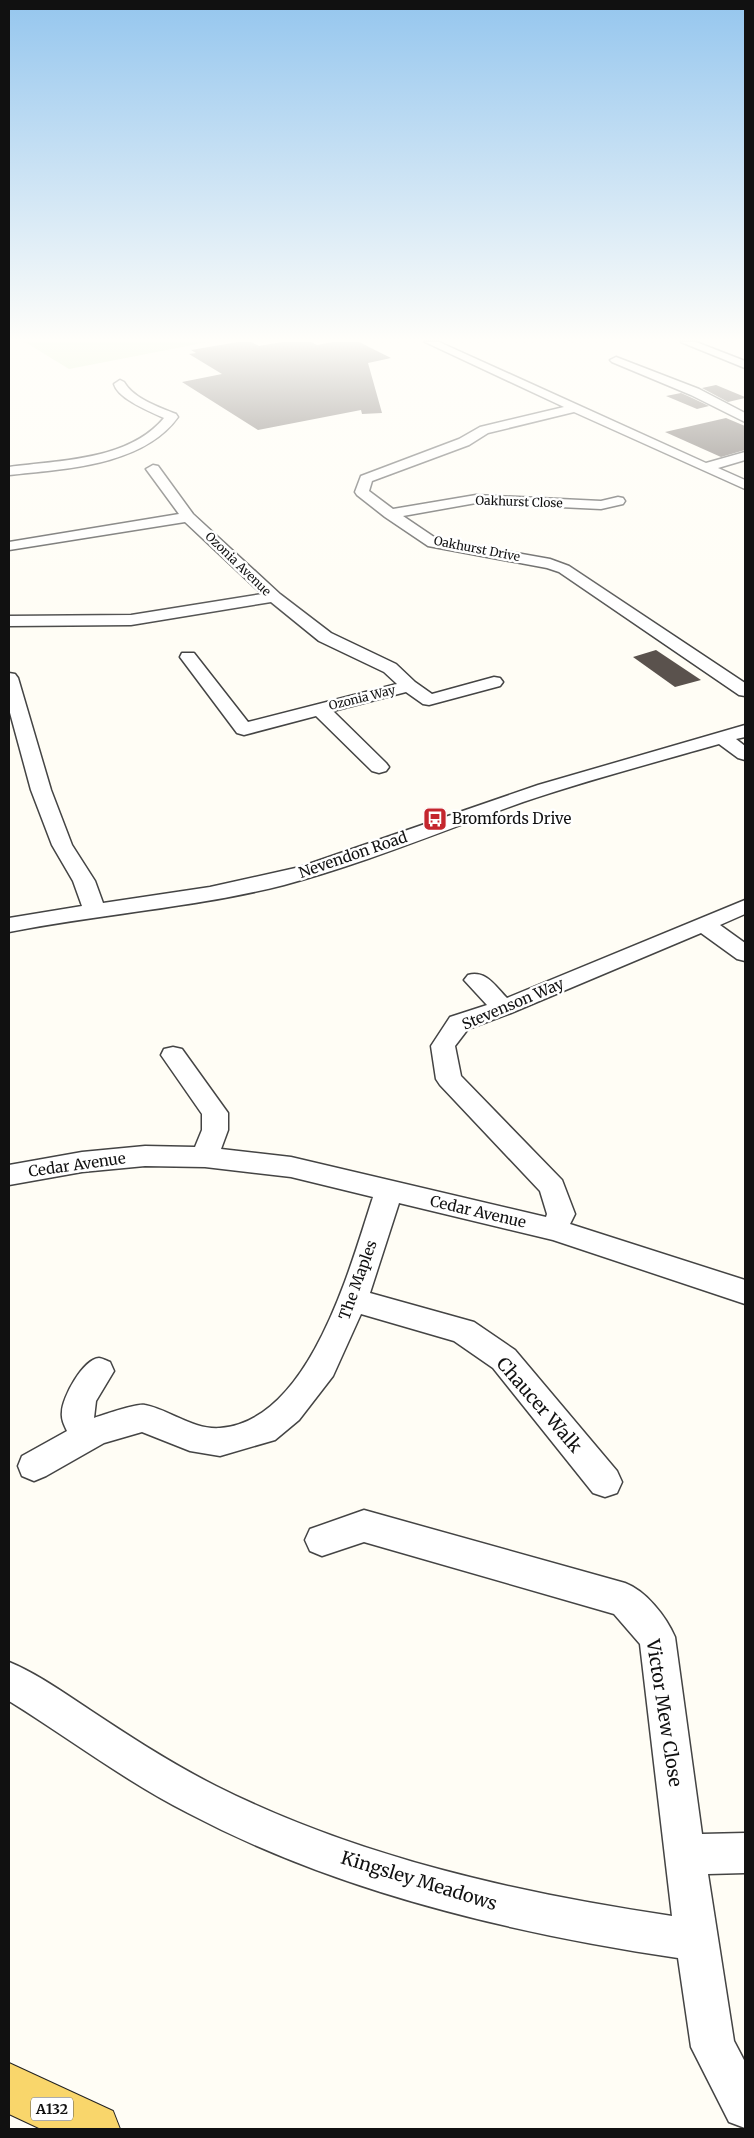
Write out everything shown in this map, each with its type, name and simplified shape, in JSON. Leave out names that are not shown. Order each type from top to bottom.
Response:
[{"type":"main road","name":"A132","points":[[9,2088],[95,2129]]},
{"type":"street","points":[[9,472],[95,459],[127,450],[140,442]]},
{"type":"street","name":"Oakhurst Drive","points":[[464,442],[366,479],[362,492],[390,514],[433,543],[550,564],[564,569],[745,691]]},
{"type":"street","points":[[650,442],[745,485]]},
{"type":"street","points":[[705,467],[745,456]]},
{"type":"street","name":"Ozonia Avenue","points":[[152,469],[188,516],[274,596]]},
{"type":"street","name":"Oakhurst Close","points":[[390,514],[476,499],[601,505],[618,501]]},
{"type":"street","points":[[9,546],[188,516]]},
{"type":"street","name":"Ozonia Avenue","points":[[9,621],[131,620],[274,596]]},
{"type":"street","name":"Ozonia Way","points":[[274,596],[325,637],[390,668],[410,686]]},
{"type":"street","name":"Ozonia Way","points":[[188,657],[244,728],[410,686]]},
{"type":"street","points":[[722,676],[745,670]]},
{"type":"street","points":[[9,678],[41,790],[62,845],[84,881],[94,909]]},
{"type":"street","points":[[432,719],[421,706],[429,700],[494,682]]},
{"type":"street","points":[[410,686],[429,700]]},
{"type":"street","points":[[320,709],[379,767]]},
{"type":"street","name":"Nevendon Road","points":[[9,925],[94,909],[208,895],[279,879],[355,856],[519,797],[745,731]]},
{"type":"street","points":[[722,738],[745,754]]},
{"type":"street","name":"Stevenson Way","points":[[554,1230],[561,1214],[552,1187],[449,1079],[442,1046],[459,1023],[503,1008],[745,906]]},
{"type":"street","points":[[704,924],[745,954]]},
{"type":"street","points":[[476,980],[503,1008]]},
{"type":"street","points":[[173,1055],[215,1113],[215,1130],[205,1157]]},
{"type":"street","name":"Cedar Avenue","points":[[9,1176],[82,1162],[145,1156],[205,1157],[291,1167],[554,1230],[745,1292]]},
{"type":"street","name":"The Maples","points":[[34,1466],[95,1432],[143,1418],[190,1438],[220,1442],[264,1430],[288,1410],[322,1367],[353,1300],[389,1191]]},
{"type":"street","name":"Chaucer Walk","points":[[353,1300],[463,1331],[504,1359],[605,1482]]},
{"type":"street","points":[[86,1436],[77,1417],[79,1404],[85,1391],[99,1371]]},
{"type":"street","name":"Victor Mew Close","points":[[322,1540],[364,1526],[625,1600],[657,1636],[696,1940]]},
{"type":"street","name":"Kingsley Meadows","points":[[9,1680],[116,1751],[203,1801],[330,1854],[390,1876],[501,1906],[615,1928],[696,1940]]},
{"type":"street","points":[[685,1854],[745,1853]]},
{"type":"street","points":[[696,1940],[714,2047],[745,2106]]},
{"type":"building","points":[[687,442],[745,442],[745,450],[721,457]]},
{"type":"building","points":[[656,650],[701,680],[675,687],[633,657]]},
{"type":"place","name":"Bromfords Drive","points":[[435,819]]}]
